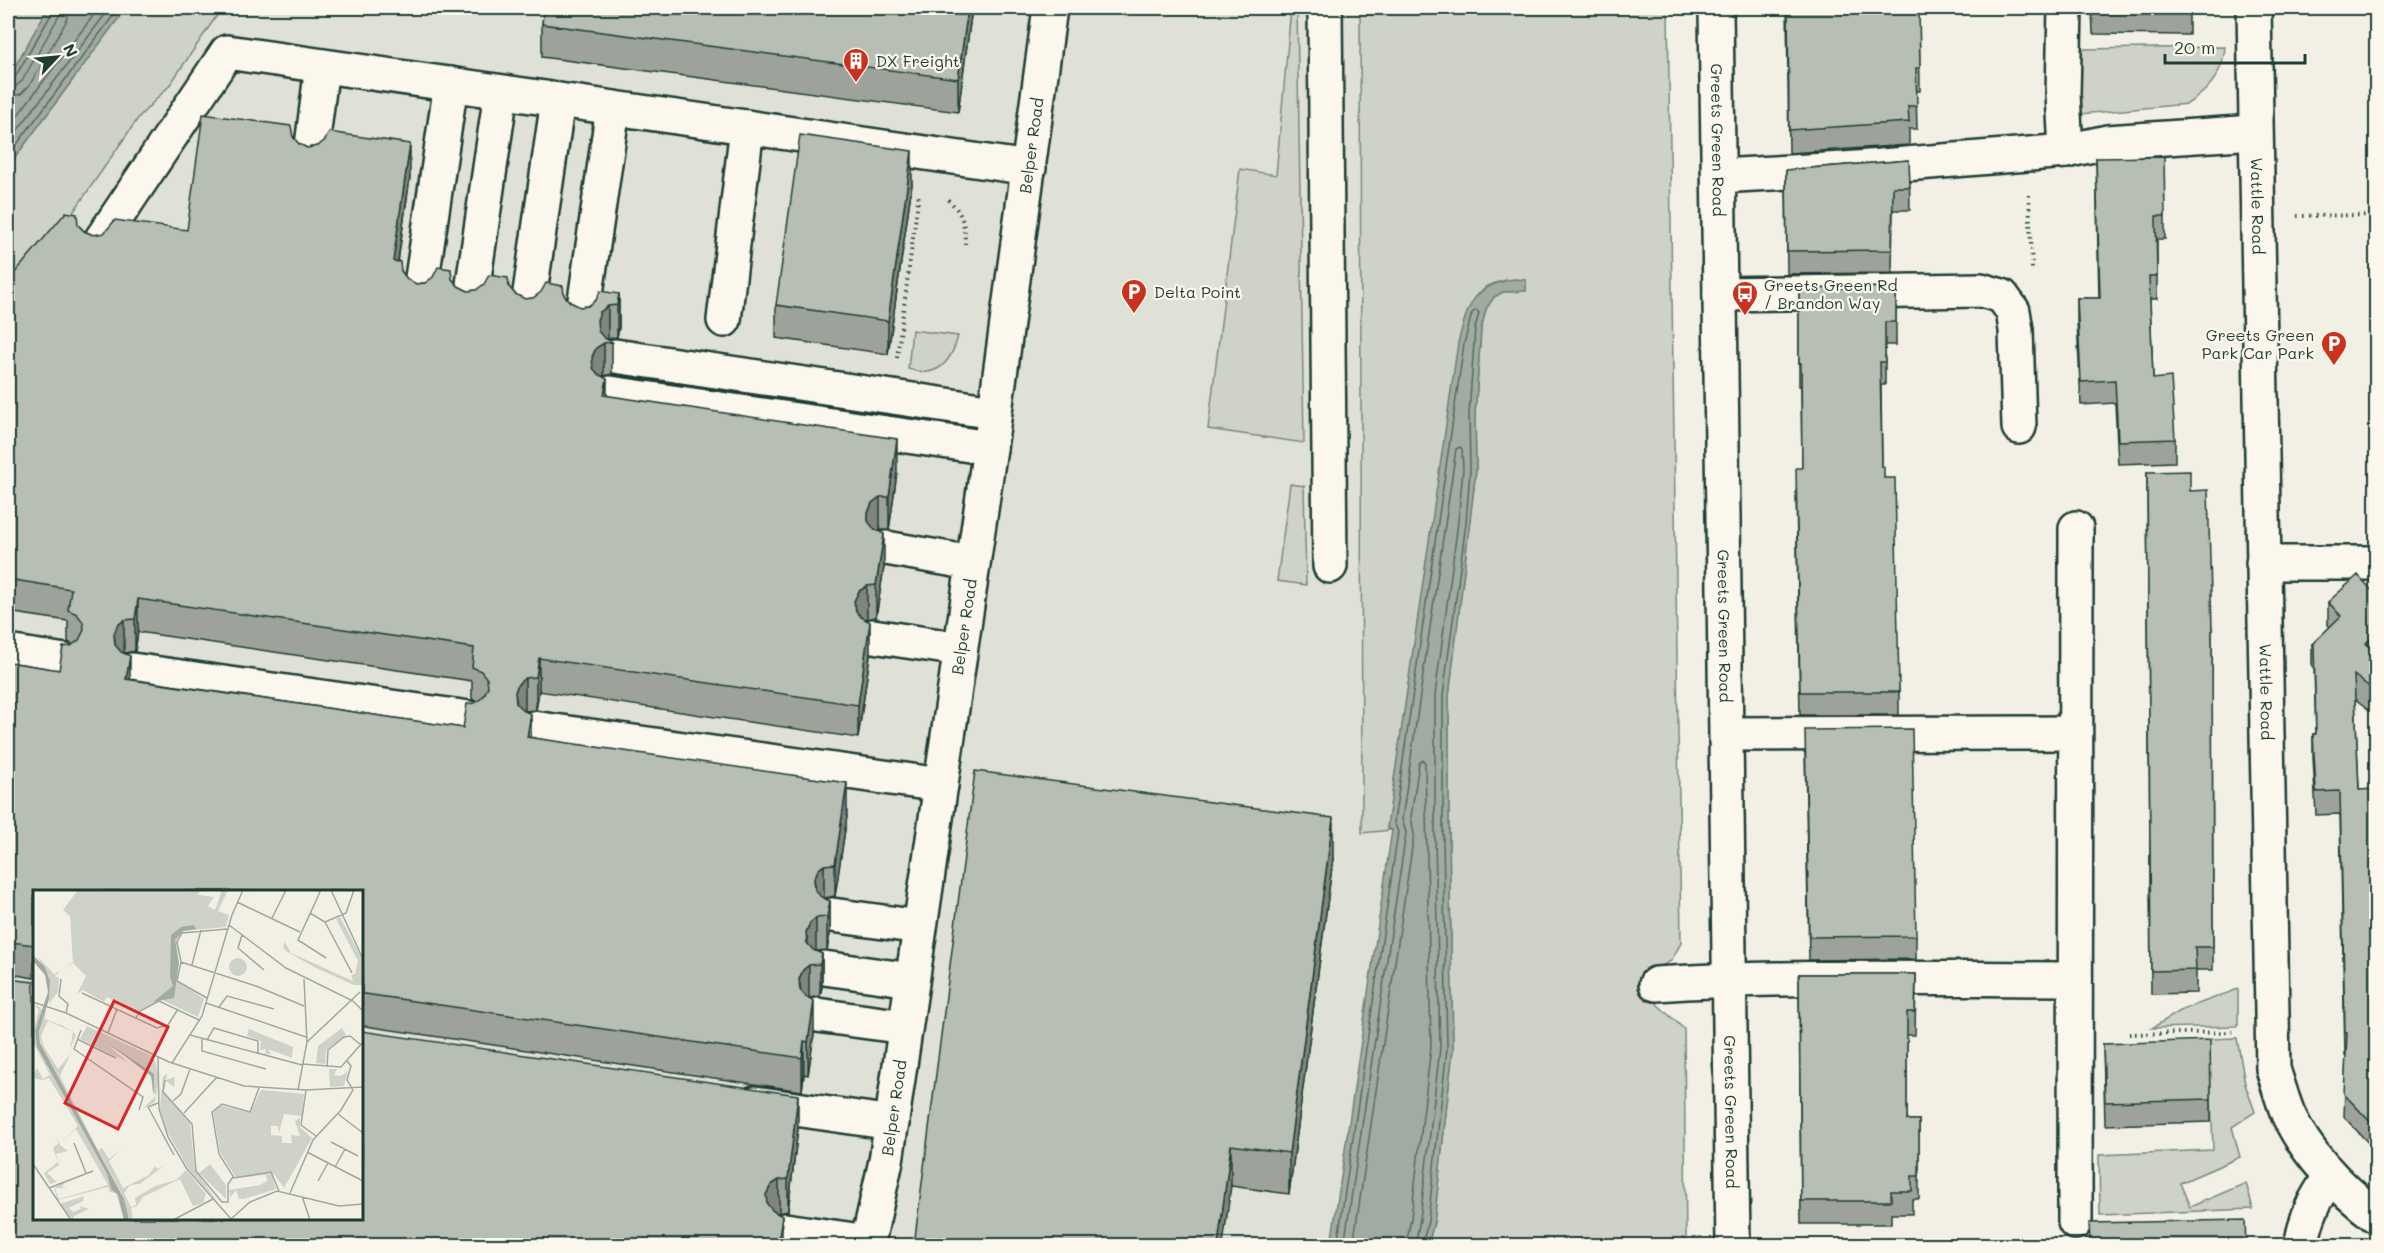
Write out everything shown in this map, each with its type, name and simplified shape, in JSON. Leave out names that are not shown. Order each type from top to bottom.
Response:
[{"type":"street","name":"Belper Road","points":[[868,1244],[892,1123],[990,447],[1050,8]]},
{"type":"street","points":[[1325,8],[1330,566]]},
{"type":"street","name":"Greets Green Road","points":[[1716,8],[1733,1245]]},
{"type":"street","points":[[2065,8],[2063,94],[2066,152]]},
{"type":"street","name":"Wattle Road","points":[[2254,8],[2273,1069],[2289,1114],[2314,1156],[2350,1195],[2376,1216]]},
{"type":"street","points":[[95,249],[227,52],[1029,168]]},
{"type":"street","points":[[310,162],[322,66]]},
{"type":"street","points":[[419,298],[452,84]]},
{"type":"street","points":[[470,305],[501,92]]},
{"type":"street","points":[[527,313],[558,100]]},
{"type":"street","points":[[582,321],[613,108]]},
{"type":"street","points":[[724,320],[747,127]]},
{"type":"street","points":[[1719,176],[2066,152],[2107,142],[2255,132]]},
{"type":"street","points":[[1720,294],[1981,290],[2002,296],[2013,311],[2016,330],[2019,427]]},
{"type":"street","points":[[615,356],[994,412]]},
{"type":"street","points":[[610,393],[990,447]]},
{"type":"street","points":[[2075,1222],[2076,528]]},
{"type":"street","points":[[886,548],[972,563]]},
{"type":"street","points":[[2263,563],[2376,563]]},
{"type":"street","points":[[873,636],[960,649]]},
{"type":"street","points":[[8,652],[65,661]]},
{"type":"street","points":[[132,670],[469,718]]},
{"type":"street","points":[[533,728],[941,785]]},
{"type":"street","points":[[1727,734],[2075,733]]},
{"type":"street","points":[[832,915],[920,927]]},
{"type":"street","points":[[824,968],[912,980]]},
{"type":"street","points":[[1656,984],[1730,980],[2075,979]]},
{"type":"street","points":[[817,1015],[905,1027]]},
{"type":"street","points":[[729,1099],[892,1123]]},
{"type":"street","points":[[2301,1245],[2311,1207],[2331,1176]]},
{"type":"street","points":[[785,1230],[868,1244]]},
{"type":"path","points":[[8,22],[16,8]]},
{"type":"path","points":[[887,358],[897,360],[919,190],[928,191]]},
{"type":"path","points":[[944,197],[961,214],[965,228],[965,244]]},
{"type":"path","points":[[2257,217],[2376,215]]},
{"type":"path","points":[[2129,1034],[2235,1032]]},
{"type":"shaded area","name":"Delta Point","points":[[8,8],[1360,8],[1362,832],[1387,828],[1392,830],[1331,1245],[8,1245]]},
{"type":"shaded area","points":[[8,8],[48,8],[8,79]]},
{"type":"shaded area","points":[[126,8],[222,8],[169,86],[139,117],[56,237],[8,314],[8,167]]},
{"type":"shaded area","points":[[1291,8],[1297,8],[1304,443],[1208,429],[1240,169],[1276,175]]},
{"type":"shaded area","points":[[1360,8],[1668,8],[1681,943],[1671,961],[1656,969],[1657,1004],[1684,1029],[1686,1245],[1428,1245],[1434,1222],[1453,1049],[1449,696],[1476,470],[1475,415],[1481,329],[1486,309],[1494,297],[1503,292],[1526,291],[1526,281],[1505,280],[1485,287],[1433,517],[1387,828],[1392,830],[1362,833]]},
{"type":"shaded area","points":[[2225,47],[2221,65],[2214,80],[2187,104],[2081,114],[2081,49]]},
{"type":"shaded area","points":[[912,330],[958,336],[944,364],[934,371],[927,372],[908,369]]},
{"type":"shaded area","points":[[1290,484],[1304,486],[1306,585],[1277,581]]},
{"type":"shaded area","points":[[2238,989],[2238,1026],[2152,1028],[2182,1010]]},
{"type":"shaded area","points":[[2237,1038],[2245,1084],[2255,1112],[2232,1127],[2240,1157],[2180,1183],[2190,1207],[2246,1183],[2253,1209],[2100,1215],[2099,1155],[2213,1150],[2209,1039]]},
{"type":"water","points":[[48,8],[126,8],[8,167],[8,79]]},
{"type":"water","points":[[1515,279],[1526,280],[1526,291],[1503,292],[1494,297],[1486,309],[1481,329],[1475,415],[1476,470],[1449,696],[1453,1049],[1434,1222],[1428,1245],[1331,1245],[1392,830],[1387,828],[1458,343],[1465,318],[1474,299],[1489,286]]},
{"type":"building","points":[[544,8],[968,8],[958,79],[542,24]]},
{"type":"building","points":[[1788,8],[1919,8],[1920,68],[1916,68],[1917,106],[1908,106],[1909,122],[1789,130]]},
{"type":"building","points":[[203,114],[291,126],[293,137],[307,148],[318,146],[329,132],[410,144],[393,261],[400,262],[401,271],[407,279],[416,284],[425,283],[433,277],[438,267],[451,269],[452,279],[458,286],[468,291],[476,290],[484,284],[489,275],[508,278],[509,287],[515,294],[525,299],[533,298],[541,292],[546,283],[563,286],[564,295],[570,302],[580,307],[588,306],[596,300],[600,291],[619,294],[617,305],[608,306],[600,312],[597,320],[598,331],[612,342],[604,343],[596,348],[592,357],[593,368],[607,379],[604,395],[897,439],[889,497],[880,497],[872,503],[868,513],[868,521],[874,529],[884,534],[876,585],[867,586],[859,591],[854,601],[856,611],[870,622],[858,705],[539,658],[536,677],[525,678],[518,684],[515,692],[516,703],[522,710],[531,714],[527,737],[847,783],[835,864],[824,865],[818,870],[814,879],[815,890],[821,897],[830,901],[827,917],[816,918],[810,923],[806,932],[807,943],[813,950],[822,954],[820,964],[809,965],[803,970],[799,979],[800,990],[814,1001],[808,1042],[804,1041],[802,1058],[363,994],[363,890],[33,890],[33,945],[8,942],[8,662],[59,670],[63,647],[71,646],[79,640],[84,630],[83,622],[77,614],[68,610],[71,589],[8,579],[8,281],[66,212],[77,214],[78,225],[93,235],[104,233],[115,220],[187,230]],"holes":[[[138,599],[474,648],[472,667],[481,671],[487,679],[488,687],[483,697],[475,703],[467,704],[463,728],[126,679],[130,656],[121,652],[115,645],[114,634],[117,626],[124,620],[135,619]]]},
{"type":"building","points":[[800,135],[912,151],[888,321],[776,305]]},
{"type":"building","points":[[2164,157],[2165,216],[2156,216],[2157,276],[2149,276],[2153,379],[2171,377],[2175,439],[2118,441],[2115,380],[2081,382],[2077,298],[2100,298],[2096,158]]},
{"type":"building","points":[[1909,160],[1910,187],[1893,187],[1892,250],[1787,251],[1786,170]]},
{"type":"building","points":[[1896,287],[1896,322],[1885,322],[1885,362],[1880,362],[1882,467],[1884,467],[1884,478],[1895,478],[1899,692],[1800,692],[1796,468],[1802,468],[1799,289]]},
{"type":"building","points":[[2190,471],[2190,491],[2208,490],[2212,629],[2213,947],[2195,947],[2196,970],[2151,971],[2147,472]]},
{"type":"building","points":[[2358,575],[2376,595],[2376,633],[2366,643],[2376,655],[2376,692],[2354,675],[2359,790],[2376,789],[2376,1128],[2344,1094],[2347,1033],[2345,1033],[2340,791],[2316,792],[2313,734],[2316,734],[2314,645],[2312,644],[2341,616],[2328,602]]},
{"type":"building","points":[[1912,729],[1916,936],[1809,937],[1805,730]]},
{"type":"building","points":[[975,771],[1333,818],[1289,1153],[1231,1145],[1218,1245],[914,1245]]},
{"type":"building","points":[[1799,974],[1916,974],[1915,1012],[1907,1012],[1907,1120],[1919,1120],[1919,1176],[1912,1176],[1912,1191],[1891,1191],[1891,1201],[1801,1201]]},
{"type":"building","points":[[8,979],[33,982],[33,1220],[363,1220],[363,1031],[798,1095],[788,1179],[779,1180],[771,1185],[766,1195],[767,1204],[782,1216],[778,1245],[8,1245]]},
{"type":"building","points":[[2210,1040],[2211,1099],[2105,1102],[2103,1044]]},
{"type":"building","points":[[2245,1220],[2246,1245],[2090,1245],[2089,1223]]},
{"type":"place","name":"DX Freight","points":[[856,84]]},
{"type":"place","name":"Delta Point","points":[[1134,315]]},
{"type":"place","name":"Greets Green Rd / Brandon Way","points":[[1745,317]]},
{"type":"place","name":"Greets Green Park Car Park","points":[[2334,367]]}]
